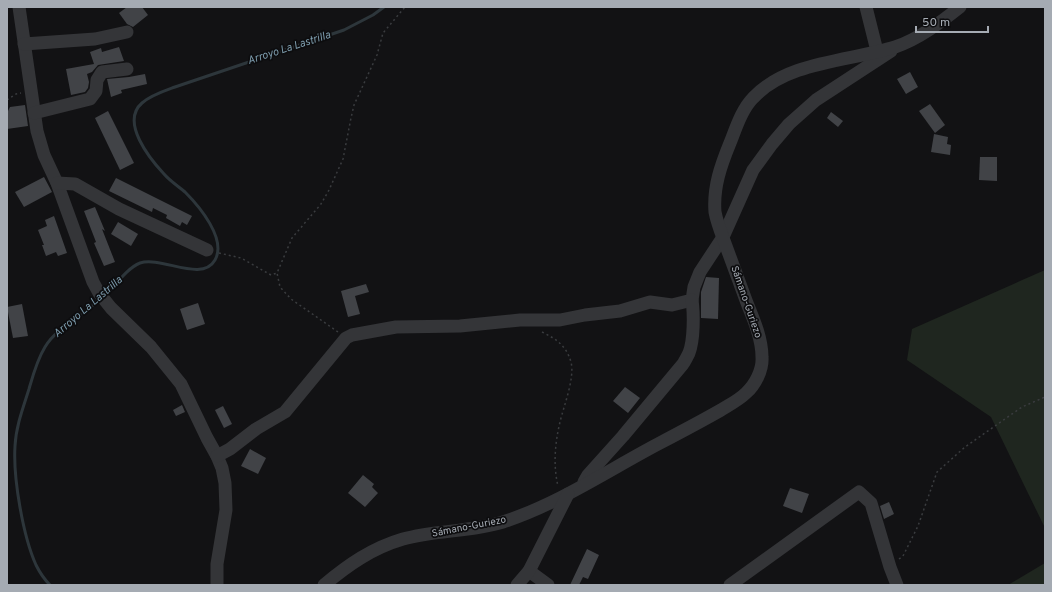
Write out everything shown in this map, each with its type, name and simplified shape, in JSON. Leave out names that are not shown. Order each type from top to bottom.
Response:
[{"type":"street","points":[[19,7],[36,130],[44,155],[57,184],[93,282],[99,293],[111,308],[151,348],[181,384],[222,468],[225,483],[226,510],[217,564],[217,585]]},
{"type":"street","points":[[866,7],[877,51]]},
{"type":"street","name":"Sámano-Guriezo","points":[[324,585],[343,569],[377,548],[403,539],[500,523],[518,517],[564,496],[744,396],[753,386],[760,372],[763,359],[754,320],[722,237],[716,215],[714,196],[716,181],[735,129],[752,98],[767,86],[783,77],[812,65],[900,45],[919,36],[960,7]]},
{"type":"street","points":[[24,44],[95,39],[127,32]]},
{"type":"street","points":[[580,487],[588,475],[624,436],[683,364],[689,353],[692,333],[692,300],[694,287],[700,272],[722,237],[753,170],[772,144],[790,124],[816,100],[900,45]]},
{"type":"street","points":[[34,113],[90,99],[96,91],[97,80],[102,72],[127,69]]},
{"type":"street","points":[[57,184],[75,184],[119,209],[206,250]]},
{"type":"street","points":[[217,456],[230,449],[256,429],[285,412],[346,338],[352,335],[396,327],[460,326],[520,320],[560,320],[584,315],[620,312],[650,302],[672,305],[692,300]]},
{"type":"street","points":[[730,585],[859,492],[871,503],[890,567],[897,585]]},
{"type":"street","points":[[517,585],[529,572],[564,496]]},
{"type":"street","points":[[529,572],[548,585]]},
{"type":"path","points":[[346,338],[292,299],[280,287],[277,273],[292,238],[321,204],[329,190],[343,159],[350,118],[354,105],[377,54],[383,33],[405,7]]},
{"type":"path","points":[[7,100],[16,94],[30,91]]},
{"type":"path","points":[[223,254],[241,258],[271,275],[277,273]]},
{"type":"path","points":[[542,332],[556,339],[564,347],[571,362],[572,373],[556,446],[557,483],[564,496]]},
{"type":"path","points":[[890,567],[903,556],[918,526],[937,472],[965,447],[1022,407],[1045,398]]},
{"type":"shaded area","points":[[1045,270],[1045,528],[991,417],[907,360],[912,329]]},
{"type":"shaded area","points":[[1045,563],[1045,585],[1008,585]]},
{"type":"building","points":[[127,7],[142,7],[148,15],[133,27],[127,24],[119,13]]},
{"type":"building","points":[[119,47],[124,61],[98,65],[92,72],[87,74],[89,82],[88,88],[85,92],[71,95],[66,69],[94,64],[90,52],[101,48],[102,52]]},
{"type":"building","points":[[910,72],[918,87],[906,94],[897,79]]},
{"type":"building","points":[[145,74],[147,84],[121,90],[122,93],[111,97],[107,79]]},
{"type":"building","points":[[930,104],[945,125],[935,133],[919,111]]},
{"type":"building","points":[[25,105],[28,126],[7,129],[7,113],[10,107]]},
{"type":"building","points":[[108,111],[134,163],[120,170],[95,118]]},
{"type":"building","points":[[831,112],[843,121],[838,127],[827,118]]},
{"type":"building","points":[[934,134],[948,137],[947,144],[951,145],[950,155],[931,152]]},
{"type":"building","points":[[980,157],[997,157],[997,181],[979,180]]},
{"type":"building","points":[[44,177],[52,192],[24,207],[15,192]]},
{"type":"building","points":[[116,178],[192,216],[187,225],[182,222],[180,226],[166,218],[167,215],[153,208],[152,212],[109,191]]},
{"type":"building","points":[[95,207],[115,262],[104,266],[94,243],[96,242],[84,211]]},
{"type":"building","points":[[54,216],[67,253],[58,256],[56,252],[46,256],[42,245],[44,245],[38,230],[47,226],[45,220]]},
{"type":"building","points":[[118,222],[138,234],[131,246],[111,234]]},
{"type":"building","points":[[706,277],[719,278],[718,319],[701,318],[701,292]]},
{"type":"building","points":[[366,284],[369,292],[355,296],[360,314],[348,317],[341,291]]},
{"type":"building","points":[[198,303],[205,324],[187,330],[180,309]]},
{"type":"building","points":[[22,304],[28,336],[13,338],[7,307]]},
{"type":"building","points":[[625,387],[640,398],[628,413],[613,401]]},
{"type":"building","points":[[182,405],[185,412],[176,416],[173,410]]},
{"type":"building","points":[[223,406],[232,424],[224,428],[215,410]]},
{"type":"building","points":[[250,449],[266,458],[258,474],[241,466]]},
{"type":"building","points":[[363,475],[374,484],[372,487],[378,493],[365,507],[348,493]]},
{"type":"building","points":[[790,488],[809,494],[802,513],[783,506]]},
{"type":"building","points":[[889,502],[894,514],[884,519],[880,506]]},
{"type":"building","points":[[587,549],[599,555],[588,579],[583,577],[579,585],[570,585]]},
{"type":"waterway","name":"Arroyo La Lastrilla","points":[[105,296],[130,269],[140,263],[149,262],[181,268],[201,269],[209,266],[215,260],[218,252],[214,233],[204,214],[185,192],[169,179],[145,150],[136,130],[134,120],[136,111],[142,103],[153,95],[166,90],[344,30],[373,15],[384,7]]},
{"type":"waterway","name":"Arroyo La Lastrilla","points":[[50,585],[42,576],[36,565],[31,553],[23,523],[17,490],[15,459],[17,431],[36,368],[45,347],[57,333],[100,299]]}]
